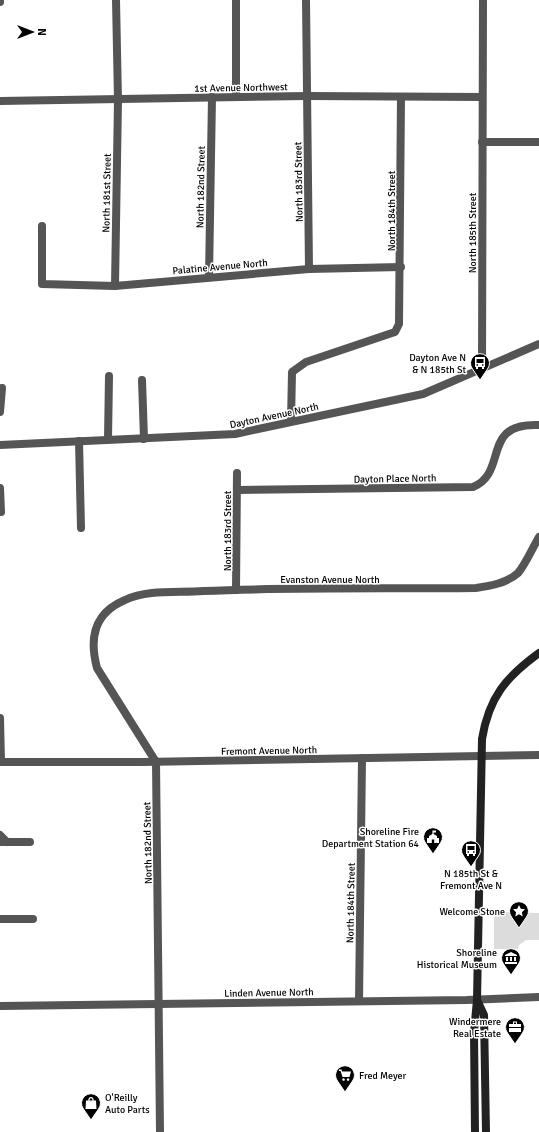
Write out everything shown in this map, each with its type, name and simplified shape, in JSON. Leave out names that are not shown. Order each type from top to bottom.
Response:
[{"type":"main road","points":[[475,1132],[474,1032],[478,1000],[481,755],[484,726],[494,700],[509,678],[539,653]]},
{"type":"main road","points":[[478,1000],[484,1015],[486,1132]]},
{"type":"street","name":"North 181st Street","points":[[114,286],[118,100],[116,0]]},
{"type":"street","points":[[236,0],[236,96]]},
{"type":"street","name":"North 183rd Street","points":[[306,0],[309,269]]},
{"type":"street","name":"North 185th Street","points":[[482,369],[483,0]]},
{"type":"street","name":"1st Avenue Northwest","points":[[0,101],[118,100],[236,96],[482,97]]},
{"type":"street","name":"North 182nd Street","points":[[209,277],[212,97]]},
{"type":"street","name":"North 184th Street","points":[[291,421],[292,372],[306,362],[395,332],[399,324],[401,97]]},
{"type":"street","points":[[482,142],[539,142]]},
{"type":"street","name":"Palatine Avenue North","points":[[42,226],[42,284],[114,286],[309,269],[400,266]]},
{"type":"street","name":"Dayton Avenue North","points":[[0,445],[108,440],[144,440],[235,434],[423,394],[539,344]]},
{"type":"street","points":[[108,376],[108,440]]},
{"type":"street","points":[[142,380],[144,440]]},
{"type":"street","points":[[0,412],[2,388]]},
{"type":"street","name":"Dayton Place North","points":[[237,490],[473,487],[482,484],[487,478],[494,463],[499,441],[508,432],[518,427],[539,425]]},
{"type":"street","points":[[79,442],[81,528]]},
{"type":"street","name":"North 183rd Street","points":[[236,590],[237,473]]},
{"type":"street","points":[[0,488],[1,512]]},
{"type":"street","name":"Evanston Avenue North","points":[[156,762],[105,683],[97,668],[93,654],[93,639],[97,624],[106,612],[124,600],[139,594],[236,590],[476,588],[497,584],[518,573],[539,537]]},
{"type":"street","points":[[0,718],[1,762]]},
{"type":"street","name":"Fremont Avenue North","points":[[1,762],[156,762],[539,755]]},
{"type":"street","name":"North 184th Street","points":[[359,1001],[362,758]]},
{"type":"street","name":"North 182nd Street","points":[[156,762],[160,1003],[160,1132]]},
{"type":"street","points":[[0,835],[4,842],[30,842]]},
{"type":"street","points":[[0,919],[33,920]]},
{"type":"street","name":"Linden Avenue North","points":[[0,1006],[478,1000],[539,997]]},
{"type":"shaded area","points":[[497,912],[539,913],[539,940],[526,940],[519,945],[518,949],[494,949],[494,915]]},
{"type":"place","name":"Dayton Ave N & N 185th St","points":[[480,380]]},
{"type":"place","name":"Shoreline Fire Department Station 64","points":[[433,854]]},
{"type":"place","name":"N 185th St & Fremont Ave N","points":[[471,867]]},
{"type":"place","name":"Welcome Stone","points":[[519,928]]},
{"type":"place","name":"Shoreline Historical Museum","points":[[511,975]]},
{"type":"place","name":"Windermere Real Estate","points":[[515,1044]]},
{"type":"place","name":"Fred Meyer","points":[[345,1092]]},
{"type":"place","name":"O'Reilly Auto Parts","points":[[91,1120]]}]
